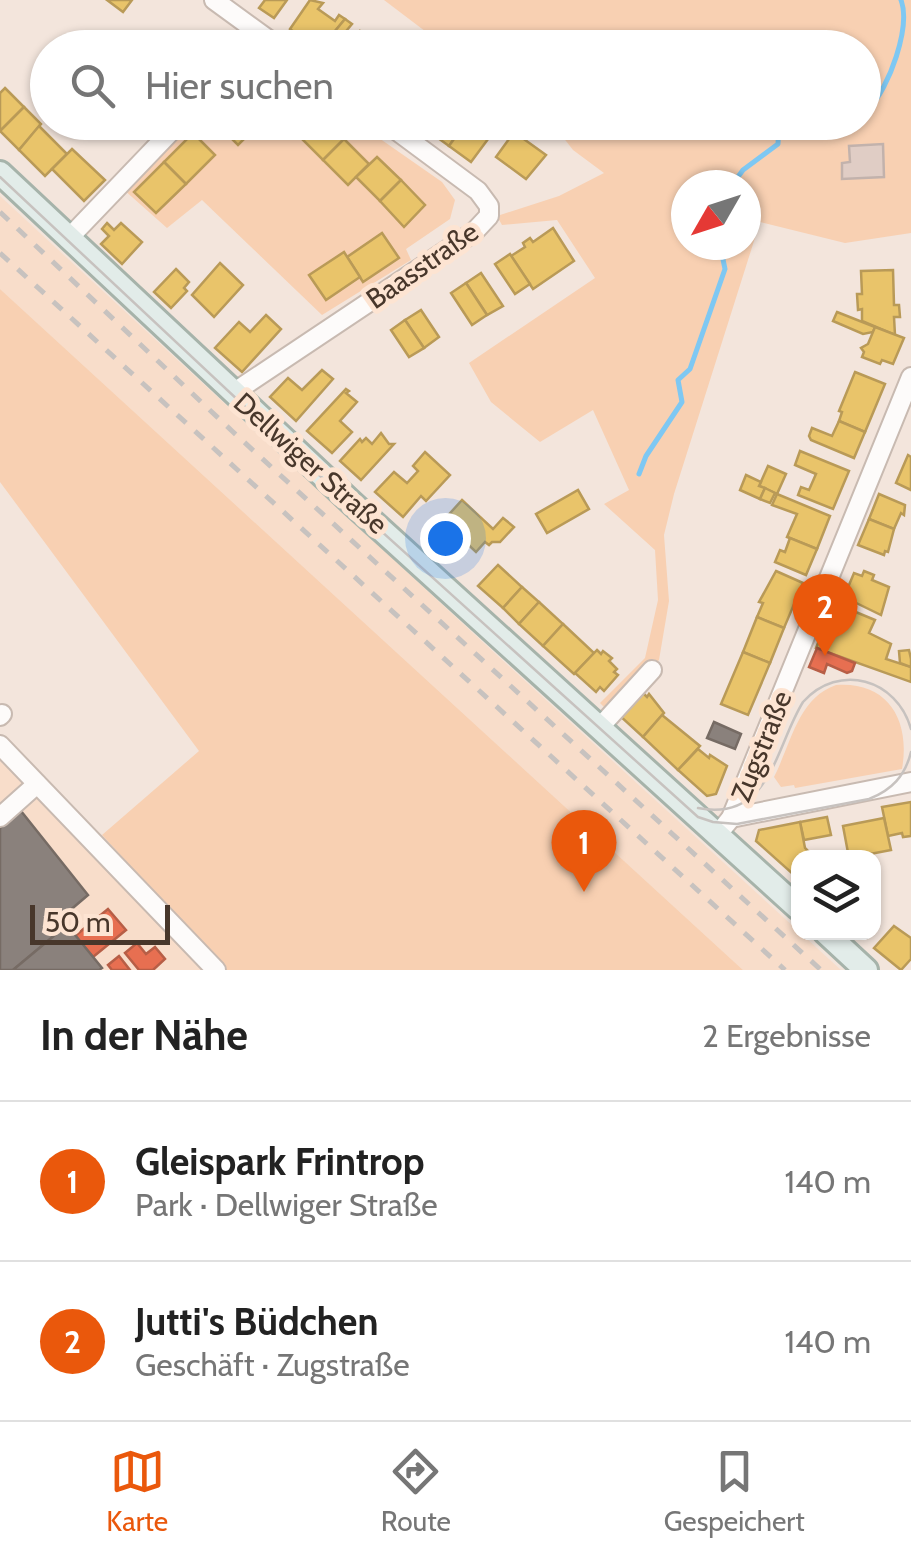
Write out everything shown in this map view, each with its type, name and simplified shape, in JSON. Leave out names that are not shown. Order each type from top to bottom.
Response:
[{"type":"main road","name":"Dellwiger Straße","points":[[0,173],[233,393],[600,726],[725,826],[791,900]]},
{"type":"main road","points":[[834,940],[866,970]]},
{"type":"street","points":[[214,0],[255,30]]},
{"type":"street","points":[[68,239],[163,140]]},
{"type":"street","name":"Baasstraße","points":[[233,393],[474,232],[489,216],[489,206],[478,191],[409,140]]},
{"type":"street","name":"Zugstraße","points":[[725,826],[911,376]]},
{"type":"street","points":[[600,726],[652,670]]},
{"type":"street","points":[[0,745],[216,970]]},
{"type":"street","points":[[725,826],[911,782]]},
{"type":"street","points":[[0,816],[37,784]]},
{"type":"shaded area","points":[[384,0],[911,0],[911,233],[845,243],[761,222],[761,170],[671,170],[671,260],[748,260],[664,535],[669,601],[659,660],[609,712],[600,703],[645,658],[658,600],[655,550],[604,504],[629,490],[593,410],[540,442],[491,402],[469,363],[595,278],[557,220],[502,225],[497,216],[559,196],[604,173],[565,140],[881,140],[881,30],[424,30]]},
{"type":"shaded area","points":[[171,140],[382,140],[442,182],[455,200],[450,219],[406,249],[411,260],[322,315],[202,200],[167,228],[123,189]]},
{"type":"shaded area","points":[[0,196],[791,924],[791,940],[808,940],[841,970],[743,970],[0,289]]},
{"type":"shaded area","points":[[0,289],[743,970],[225,970],[102,835],[199,751],[0,482]]},
{"type":"shaded area","points":[[836,685],[869,689],[891,706],[903,734],[902,769],[795,788],[781,787],[774,777],[804,711],[823,691]]},
{"type":"shaded area","points":[[0,751],[210,970],[0,970]]},
{"type":"building: Wohnen","points":[[107,0],[132,0],[123,12]]},
{"type":"building: Wohnen","points":[[265,0],[287,0],[274,18],[259,8]]},
{"type":"building: Wohnen","points":[[310,0],[323,3],[318,9],[335,21],[339,15],[345,19],[336,30],[290,29]]},
{"type":"building: Wohnen","points":[[345,19],[352,24],[347,30],[336,30]]},
{"type":"building: Wohnen","points":[[5,88],[24,107],[0,131],[0,93]]},
{"type":"building: Wohnen","points":[[24,107],[30,113],[30,137],[19,150],[0,131]]},
{"type":"building: Wohnen","points":[[30,137],[30,140],[53,140],[67,154],[45,176],[19,150]]},
{"type":"building: Wohnen","points":[[186,140],[200,140],[215,155],[186,184],[164,162]]},
{"type":"building: Wohnen","points":[[303,140],[343,140],[323,160]]},
{"type":"building: Wohnen","points":[[345,140],[369,164],[348,185],[323,160]]},
{"type":"building: Wohnen","points":[[453,140],[487,140],[471,162],[449,146]]},
{"type":"building: Wohnen","points":[[508,140],[525,140],[546,155],[526,179],[496,157]]},
{"type":"building: Wohnen","points":[[72,149],[105,180],[84,201],[52,169]]},
{"type":"building: Wohnen","points":[[377,157],[401,180],[380,201],[356,177]]},
{"type":"building: Wohnen","points":[[164,162],[186,184],[156,213],[134,192]]},
{"type":"building: Wohnen","points":[[401,180],[425,205],[404,227],[380,201]]},
{"type":"building: Wohnen","points":[[107,223],[114,230],[121,223],[142,242],[122,264],[101,244],[109,236],[102,229]]},
{"type":"building: Wohnen","points":[[553,228],[574,261],[533,289],[511,256],[525,247],[523,243],[530,238],[533,242]]},
{"type":"building: Wohnen","points":[[382,233],[399,258],[363,282],[347,257]]},
{"type":"building: Wohnen","points":[[344,252],[360,277],[326,300],[309,275]]},
{"type":"building: Wohnen","points":[[510,254],[530,284],[515,294],[495,264]]},
{"type":"building: Wohnen","points":[[220,263],[243,285],[214,317],[192,295]]},
{"type":"building: Wohnen","points":[[176,269],[189,282],[184,288],[187,291],[171,308],[154,292]]},
{"type":"building: Wohnen","points":[[893,270],[894,305],[899,305],[900,317],[894,317],[895,335],[862,321],[857,294],[862,294],[861,271]]},
{"type":"building: Wohnen","points":[[481,273],[503,306],[487,315],[466,283]]},
{"type":"building: Wohnen","points":[[466,283],[487,315],[472,325],[451,293]]},
{"type":"building: Wohnen","points":[[421,310],[439,337],[424,348],[405,320]]},
{"type":"building: Wohnen","points":[[837,312],[875,327],[873,332],[863,334],[833,321]]},
{"type":"building: Wohnen","points":[[266,315],[281,329],[242,372],[215,348],[239,322],[250,332]]},
{"type":"building: Wohnen","points":[[405,320],[424,348],[409,357],[391,330]]},
{"type":"building: Wohnen","points":[[875,327],[904,338],[893,364],[862,357],[861,348],[868,344]]},
{"type":"building: Wohnen","points":[[322,370],[333,379],[296,421],[270,397],[288,378],[302,390]]},
{"type":"building: Wohnen","points":[[855,372],[885,384],[865,432],[839,421],[839,411]]},
{"type":"building: Wohnen","points":[[346,389],[357,402],[340,421],[352,432],[332,453],[307,431]]},
{"type":"building: Wohnen","points":[[839,421],[865,432],[854,458],[809,436],[812,428],[832,436]]},
{"type":"building: Wohnen","points":[[381,433],[389,444],[394,444],[361,480],[340,461],[360,439],[362,442],[366,438],[372,444]]},
{"type":"building: Wohnen","points":[[800,451],[849,471],[833,509],[798,495],[801,487],[809,490],[816,474],[795,465]]},
{"type":"building: Wohnen","points":[[425,452],[450,475],[426,501],[421,496],[403,517],[375,492],[394,472],[407,483],[418,471],[413,466]]},
{"type":"building: Wohnen","points":[[908,455],[911,457],[911,490],[896,483]]},
{"type":"building: Wohnen","points":[[768,466],[786,474],[777,494],[759,486]]},
{"type":"building: Wohnen","points":[[746,475],[765,488],[760,499],[740,490]]},
{"type":"building: Wohnen","points":[[765,488],[775,493],[770,503],[760,499]]},
{"type":"building: Wohnen","points":[[578,490],[589,509],[547,533],[536,514]]},
{"type":"building: Wohnen","points":[[777,494],[830,516],[817,549],[787,537],[797,514],[772,505]]},
{"type":"building: Wohnen","points":[[879,494],[905,505],[904,515],[901,513],[894,529],[869,519]]},
{"type":"building: Wohnen","points":[[462,500],[493,529],[503,518],[514,527],[500,542],[485,542],[476,552],[443,521]]},
{"type":"building: Wohnen","points":[[869,519],[894,529],[884,555],[858,545]]},
{"type":"building: Wohnen","points":[[790,538],[817,549],[806,575],[775,562],[780,550],[785,552]]},
{"type":"building: Wohnen","points":[[498,565],[522,587],[503,608],[478,586]]},
{"type":"building: Wohnen","points":[[776,571],[803,583],[784,628],[757,617],[763,603],[759,602]]},
{"type":"building: Wohnen","points":[[864,571],[874,575],[872,580],[889,587],[881,615],[844,597],[854,573],[862,576]]},
{"type":"building: Wohnen","points":[[522,587],[539,602],[519,624],[503,608]]},
{"type":"building: Wohnen","points":[[539,602],[563,624],[543,646],[519,624]]},
{"type":"building: Wohnen","points":[[834,603],[875,620],[869,633],[891,644],[886,659],[911,667],[911,682],[816,648]]},
{"type":"building: Wohnen","points":[[757,617],[784,628],[770,663],[743,652]]},
{"type":"building: Wohnen","points":[[563,624],[594,653],[574,674],[543,646]]},
{"type":"building: Wohnen","points":[[597,650],[612,658],[609,661],[618,675],[604,691],[600,687],[596,692],[575,673]]},
{"type":"building: Wohnen","points":[[909,650],[911,667],[900,663],[899,651]]},
{"type":"building: Wohnen","points":[[743,652],[770,663],[748,715],[721,704]]},
{"type":"building: Wohnen","points":[[641,691],[647,697],[649,694],[664,713],[643,737],[619,715]]},
{"type":"building: Wohnen","points":[[662,715],[700,746],[678,770],[643,737]]},
{"type":"building: Wohnen","points":[[698,749],[727,766],[716,794],[707,796],[678,770]]},
{"type":"building: Wohnen","points":[[911,802],[911,836],[888,836],[882,807]]},
{"type":"building: Wohnen","points":[[827,817],[831,835],[804,840],[800,822]]},
{"type":"building: Wohnen","points":[[884,818],[891,850],[848,850],[843,826]]},
{"type":"building: Wohnen","points":[[800,822],[807,850],[791,850],[791,872],[756,841],[759,830]]},
{"type":"building: Wohnen","points":[[894,926],[911,938],[911,959],[901,970],[874,948]]},
{"type":"building: Handel","points":[[817,648],[855,663],[852,671],[847,673],[827,664],[824,673],[809,667]]},
{"type":"building: Handel","points":[[108,909],[126,930],[93,957],[75,936]]},
{"type":"building: Handel","points":[[137,943],[146,954],[155,947],[165,959],[153,970],[139,970],[125,953]]},
{"type":"building: Handel","points":[[119,956],[130,970],[112,970],[108,965]]},
{"type":"building: Industrie","points":[[714,722],[741,734],[735,749],[707,738]]},
{"type":"building: Industrie","points":[[21,811],[88,895],[61,918],[67,925],[13,970],[0,970],[0,828]]},
{"type":"building: Industrie","points":[[67,925],[102,968],[13,970]]},
{"type":"building: Sonstige","points":[[883,144],[884,177],[842,179],[842,163],[850,162],[849,146]]},
{"type":"waterway","points":[[881,92],[901,41],[901,0]]},
{"type":"waterway","points":[[743,170],[778,140]]},
{"type":"waterway","points":[[639,474],[646,456],[682,402],[678,380],[690,369],[725,269],[723,260]]},
{"type":"tram line","points":[[0,177],[288,447],[698,817],[737,824],[869,799],[896,781],[911,752]]},
{"type":"tram line","points":[[698,808],[722,809],[741,804],[756,792],[777,759],[803,702],[833,682],[865,682],[880,688],[904,712],[911,729]]},
{"type":"railway","points":[[0,212],[232,431],[821,970]]},
{"type":"railway","points":[[0,253],[785,970]]},
{"type":"place","name":"Jutti's Büdchen","points":[[825,656]]},
{"type":"place","name":"Gleispark Frintrop","points":[[584,892]]}]
